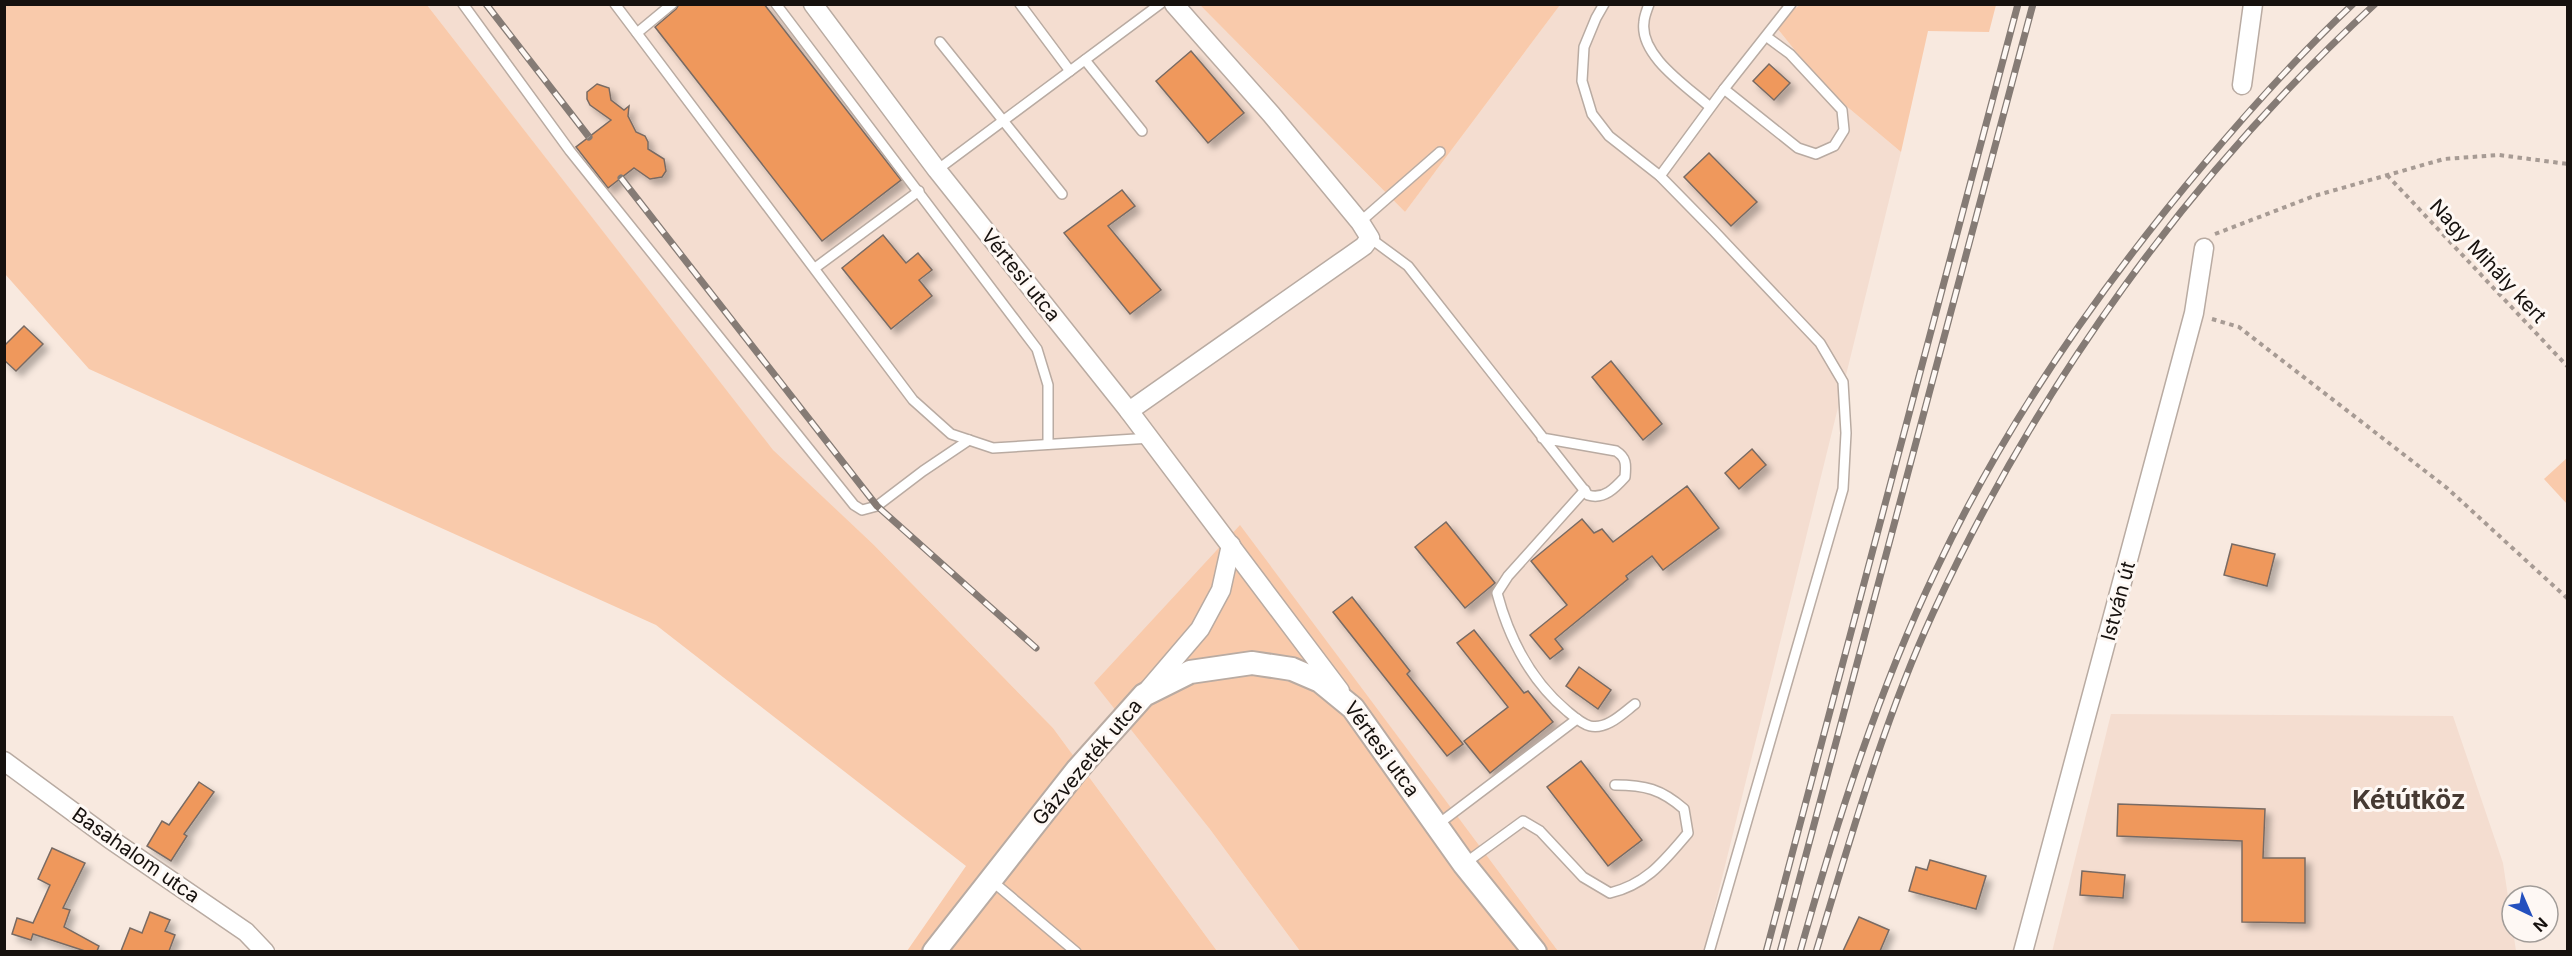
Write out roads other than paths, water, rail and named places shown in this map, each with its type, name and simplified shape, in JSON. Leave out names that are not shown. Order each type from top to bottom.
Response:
[{"type":"street","name":"Vértesi utca","points":[[813,4],[937,170],[1151,438],[1353,708],[1464,864],[1535,951]]},
{"type":"street","points":[[1130,411],[1364,246],[1370,238],[1360,222],[1271,114],[1174,4]]},
{"type":"street","points":[[2242,85],[2253,4]]},
{"type":"street","name":"István út","points":[[2023,951],[2194,313],[2204,248]]},
{"type":"street","points":[[1144,694],[1200,629],[1221,590],[1231,544]]},
{"type":"street","name":"Gázvezeték utca","points":[[934,951],[1077,770],[1144,694],[1190,672],[1252,663],[1292,669],[1320,681],[1353,708]]},
{"type":"street","name":"Basahalom utca","points":[[4,761],[111,839],[246,932],[265,951]]},
{"type":"lane","points":[[463,4],[570,151],[855,505],[862,510],[877,506],[969,440]]},
{"type":"lane","points":[[615,4],[913,400],[951,434],[993,448],[1151,438]]},
{"type":"lane","points":[[637,33],[672,4]]},
{"type":"lane","points":[[776,4],[1037,349],[1048,385],[1048,444]]},
{"type":"lane","points":[[1020,4],[1070,71]]},
{"type":"lane","points":[[937,170],[1160,4]]},
{"type":"lane","points":[[1604,4],[1584,47],[1582,81],[1592,114],[1609,136],[1660,176],[1820,343],[1843,382],[1846,433],[1843,489],[1708,951]]},
{"type":"lane","points":[[1649,4],[1643,24],[1646,42],[1655,58],[1710,107]]},
{"type":"lane","points":[[1660,176],[1724,88],[1767,37],[1791,4]]},
{"type":"lane","points":[[1724,88],[1798,148],[1816,154],[1834,146],[1845,130],[1842,110],[1790,54],[1767,37]]},
{"type":"lane","points":[[940,42],[1062,194]]},
{"type":"lane","points":[[1085,60],[1142,131]]},
{"type":"lane","points":[[1360,222],[1440,152]]},
{"type":"lane","points":[[815,268],[919,191]]},
{"type":"lane","points":[[1370,238],[1408,266],[1542,438],[1588,495],[1596,497],[1616,487],[1625,477],[1626,464],[1623,456],[1616,451],[1542,438]]},
{"type":"lane","points":[[1585,490],[1508,576],[1497,593],[1503,617],[1515,645],[1531,674],[1554,701],[1577,719],[1591,726],[1610,723],[1635,704]]},
{"type":"lane","points":[[1437,825],[1577,719]]},
{"type":"lane","points":[[1464,864],[1523,820],[1540,831],[1583,877],[1610,893],[1630,888],[1656,869],[1688,833],[1684,809],[1667,795],[1639,785],[1615,785]]},
{"type":"lane","points":[[990,879],[1076,951]]},
{"type":"railway","points":[[486,4],[589,137]]},
{"type":"railway","points":[[1766,952],[2018,4]]},
{"type":"railway","points":[[1780,952],[2033,4]]},
{"type":"railway","points":[[1800,952],[1844,805],[1877,709],[1937,568],[1993,461],[2057,357],[2165,211],[2258,102],[2353,4]]},
{"type":"railway","points":[[1816,952],[1869,780],[1915,654],[1975,528],[2020,446],[2070,365],[2124,287],[2182,211],[2243,139],[2307,70],[2375,4]]},
{"type":"railway","points":[[621,178],[877,506],[1036,648]]},
{"type":"district","name":"Kétútköz","points":[[2409,800]]}]
